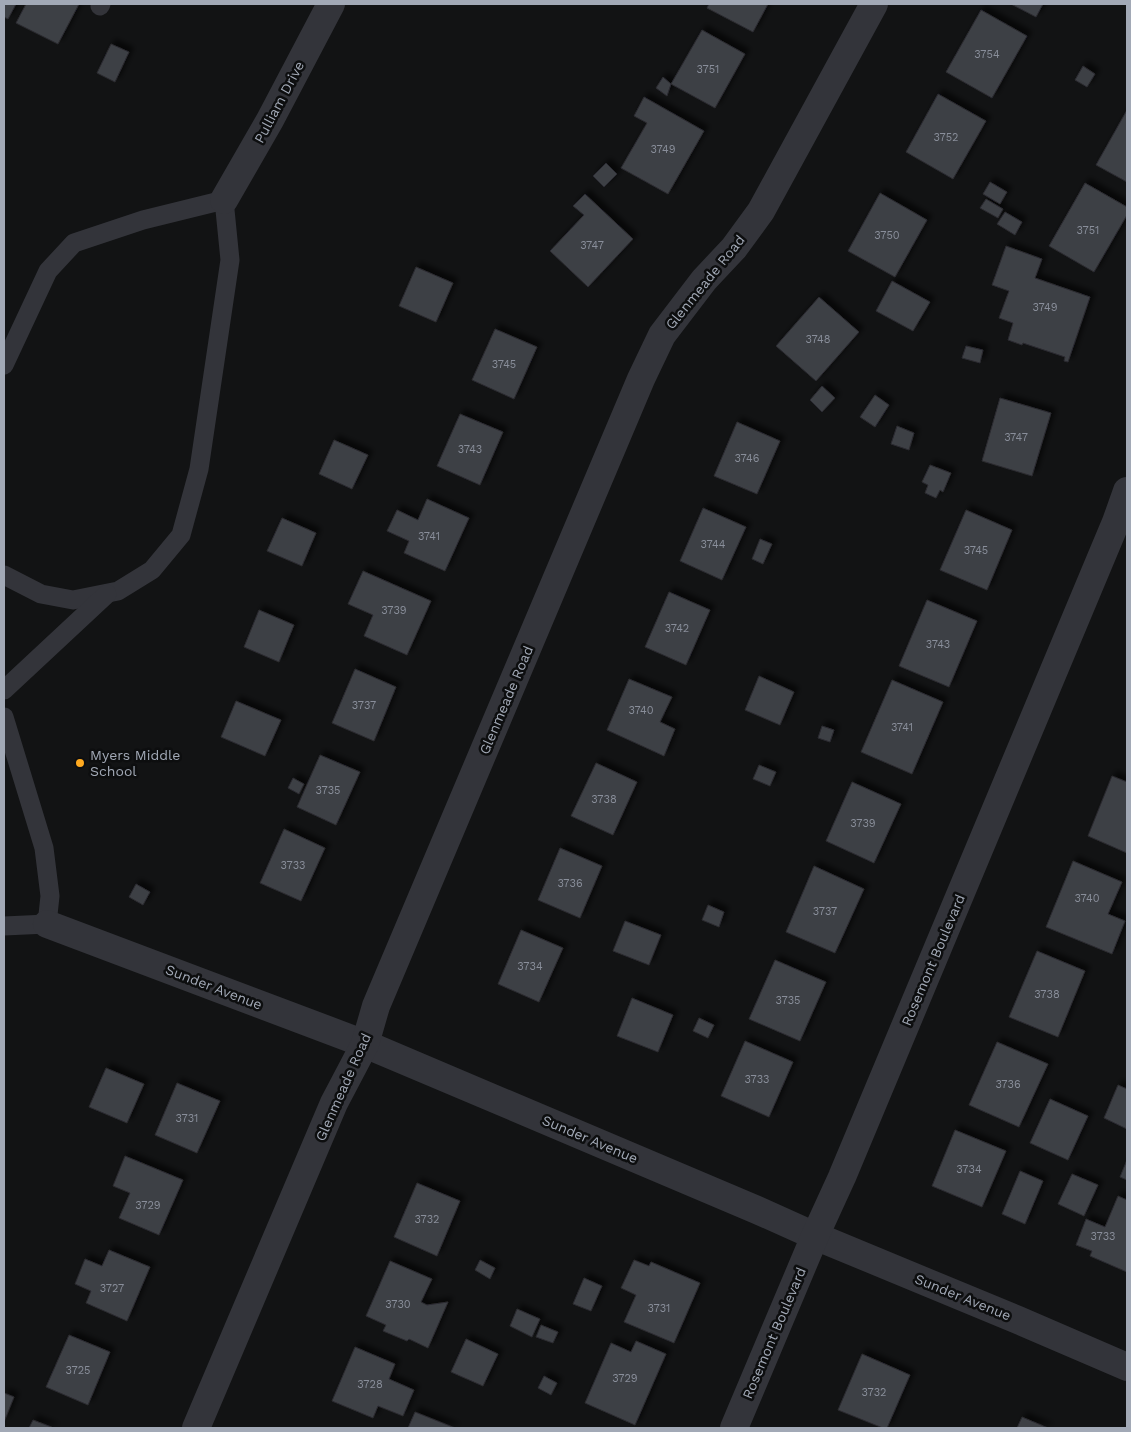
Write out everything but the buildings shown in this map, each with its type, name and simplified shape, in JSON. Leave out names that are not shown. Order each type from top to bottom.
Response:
[{"type":"street","name":"Pulliam Drive","points":[[224,200],[270,120],[331,4]]},
{"type":"street","name":"Glenmeade Road","points":[[196,1428],[334,1103],[365,1044],[376,1006],[641,379],[662,335],[704,280],[734,248],[761,211],[874,4]]},
{"type":"street","name":"Rosemont Boulevard","points":[[734,1428],[842,1177],[1127,491]]},
{"type":"street","name":"Sunder Avenue","points":[[47,924],[365,1044],[1127,1367]]},
{"type":"lane","points":[[4,365],[48,271],[74,243],[143,220],[224,200],[230,260],[199,469],[181,535],[152,570],[118,591],[73,600],[42,594],[4,575]]},
{"type":"lane","points":[[4,690],[107,593]]},
{"type":"lane","points":[[4,717],[8,745],[44,848],[50,896],[47,924],[4,926]]},
{"type":"place","name":"Myers Middle School","points":[[80,763]]}]
